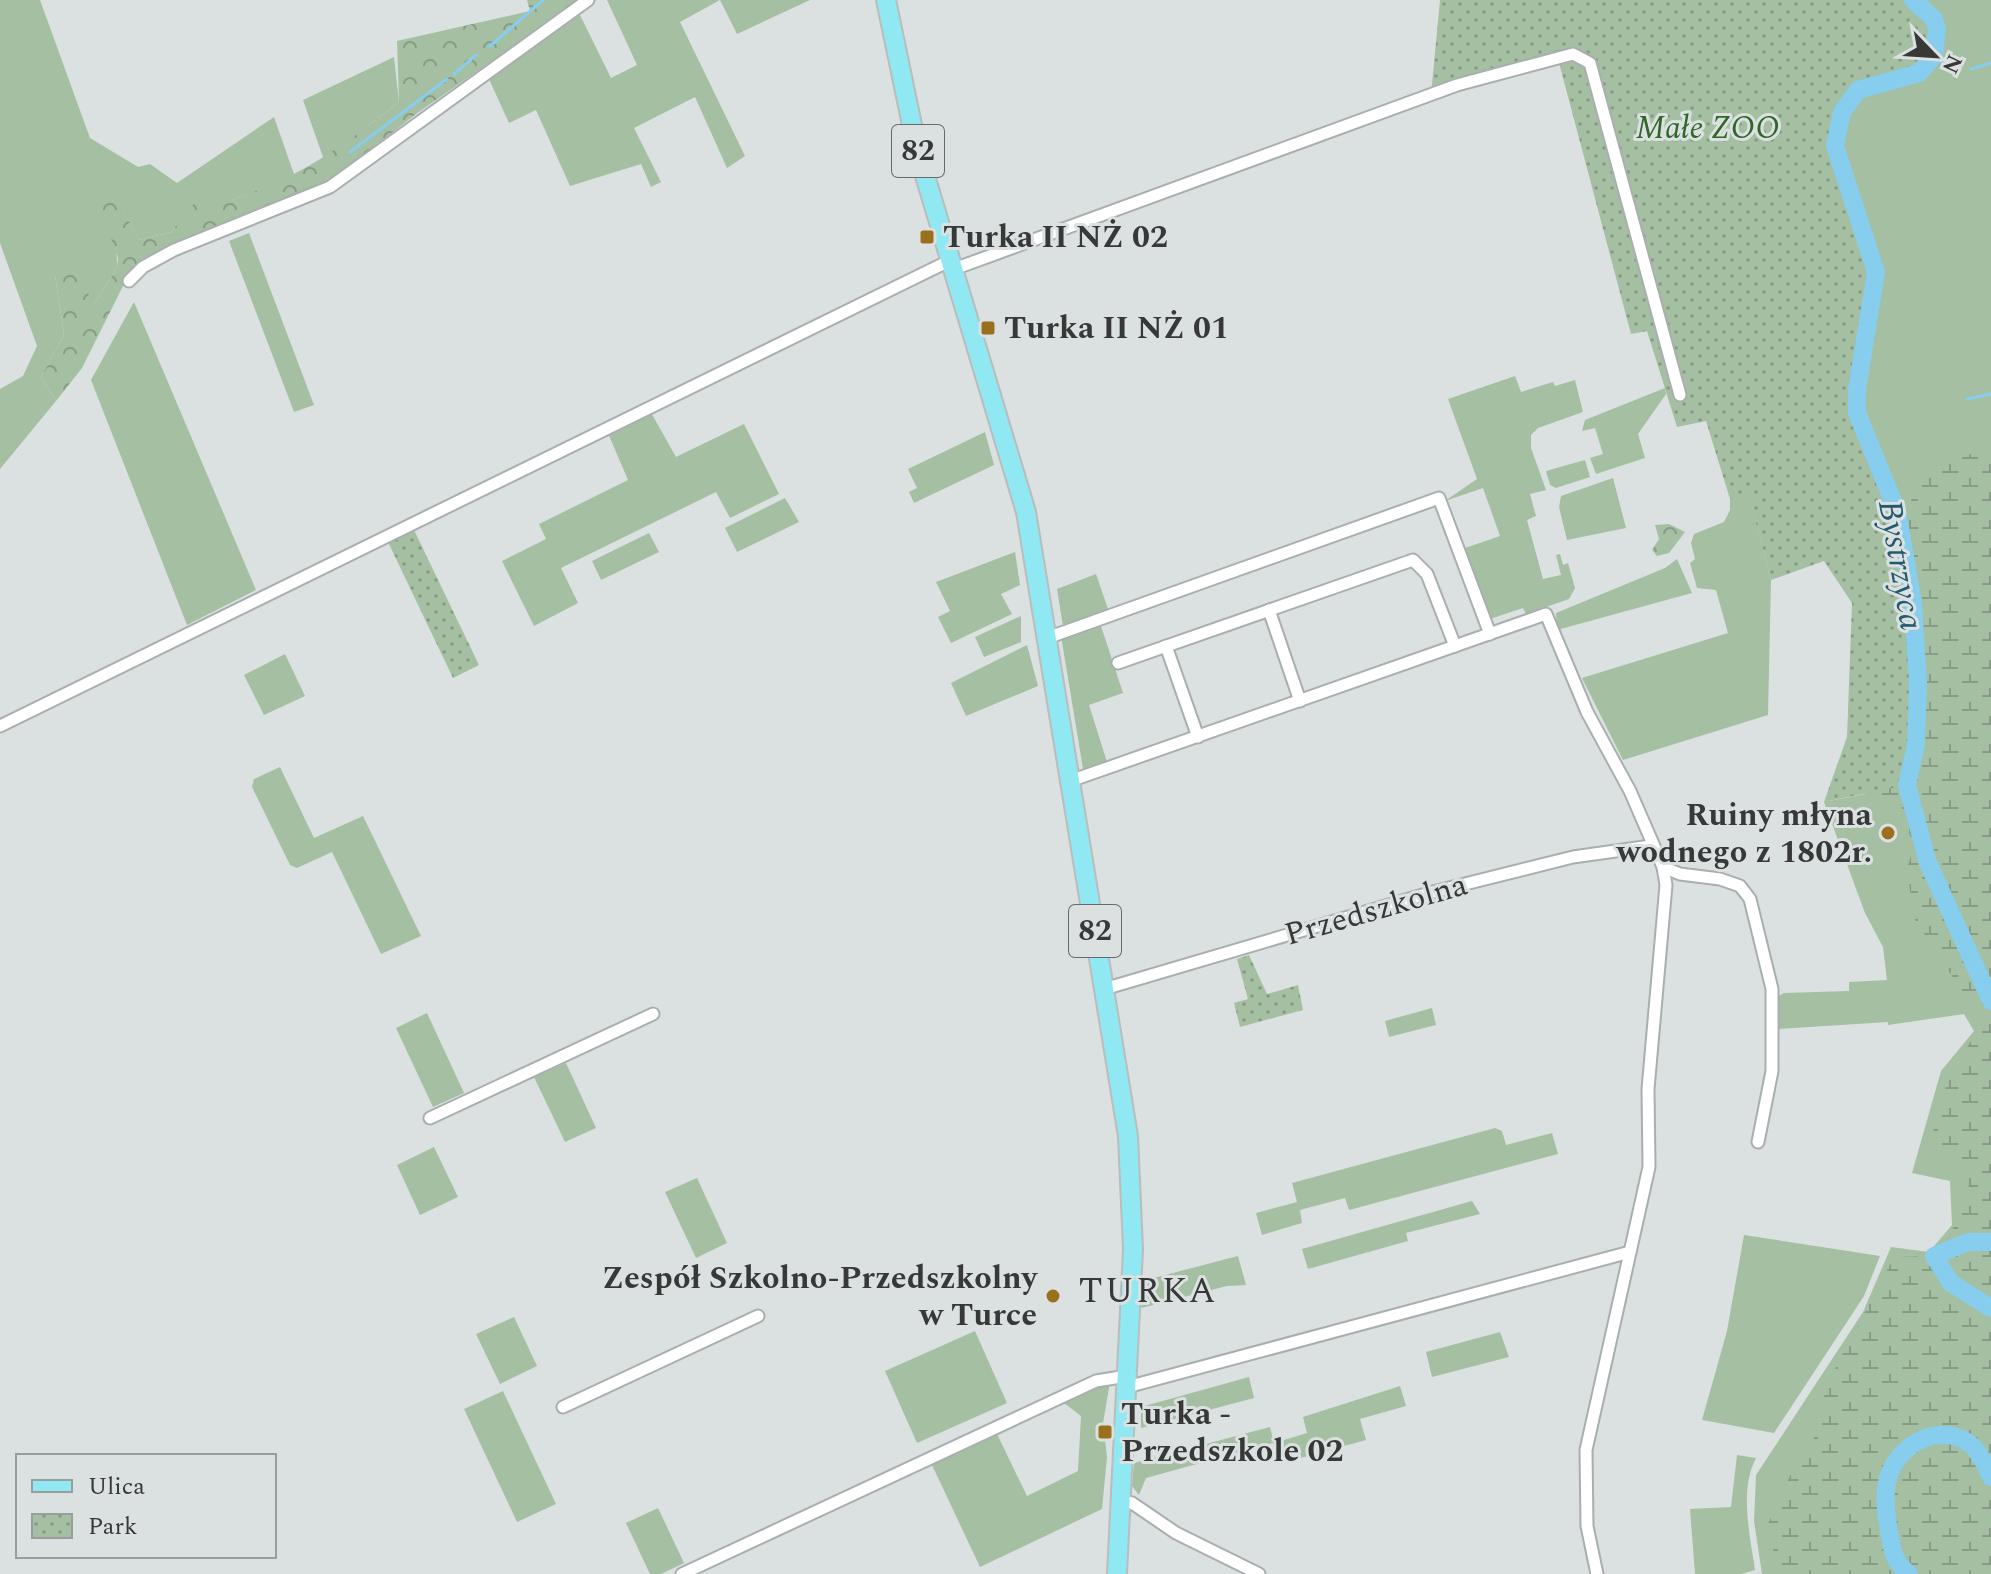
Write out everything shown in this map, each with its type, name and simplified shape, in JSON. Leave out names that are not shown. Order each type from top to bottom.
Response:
[{"type":"main road","name":"82","points":[[886,0],[909,116],[1014,463],[1047,638],[1128,1136],[1132,1187],[1127,1382],[1117,1574]]},
{"type":"street","points":[[129,281],[143,267],[174,250],[330,187],[588,0]]},
{"type":"street","points":[[0,726],[952,265],[1457,85],[1573,54],[1590,63],[1680,395]]},
{"type":"street","points":[[1047,638],[1439,498],[1490,634]]},
{"type":"street","points":[[1118,663],[1413,560],[1427,574],[1455,646]]},
{"type":"street","points":[[1269,610],[1300,701]]},
{"type":"street","points":[[1070,781],[1546,614],[1587,712],[1630,791],[1651,846],[1663,867],[1665,913],[1648,1089],[1650,1158],[1586,1450],[1587,1526],[1597,1574]]},
{"type":"street","points":[[1166,646],[1198,737]]},
{"type":"street","name":"Przedszkolna","points":[[1104,989],[1433,892],[1573,857],[1651,846]]},
{"type":"street","points":[[1663,867],[1680,874],[1720,879],[1740,886],[1750,899],[1772,989],[1772,1071],[1758,1142]]},
{"type":"street","points":[[430,1118],[653,1014]]},
{"type":"street","points":[[682,1574],[1096,1381],[1127,1382],[1630,1252]]},
{"type":"street","points":[[563,1407],[758,1316]]},
{"type":"street","points":[[1121,1501],[1132,1503],[1176,1533],[1259,1574]]},
{"type":"green space","points":[[0,0],[40,0],[90,138],[138,167],[150,164],[177,183],[274,117],[295,177],[213,207],[195,203],[171,232],[139,240],[106,179],[118,266],[93,306],[55,275],[64,335],[41,377],[56,401],[0,469],[0,389],[23,376],[37,346],[0,243]]},
{"type":"green space","points":[[527,0],[579,0],[416,114],[331,181],[128,276],[82,368],[56,401],[41,377],[64,335],[55,275],[73,252],[93,306],[118,266],[118,258],[97,200],[106,178],[139,240],[171,232],[195,202],[210,204],[231,200],[294,174],[347,141],[399,102],[397,41],[530,11]]},
{"type":"green space","points":[[607,0],[720,0],[680,22],[745,156],[727,168],[695,97],[634,128],[661,182],[651,187],[641,164],[570,186],[536,110],[509,123],[488,77],[580,15],[611,78],[637,65]]},
{"type":"green space","points":[[720,0],[810,0],[737,34]]},
{"type":"green space","name":"Małe ZOO","points":[[1440,0],[1913,0],[1933,23],[1935,48],[1926,68],[1871,86],[1852,97],[1838,126],[1836,147],[1845,189],[1876,271],[1875,306],[1857,379],[1857,414],[1896,509],[1911,573],[1918,684],[1913,754],[1907,785],[1824,802],[1847,737],[1852,603],[1824,561],[1771,580],[1749,496],[1730,499],[1706,421],[1677,427],[1647,331],[1631,334],[1558,59],[1431,95]]},
{"type":"green space","points":[[1913,0],[1991,0],[1991,1574],[1762,1574],[1754,1521],[1756,1475],[1863,1312],[1891,1247],[1929,1252],[1952,1225],[1950,1181],[1912,1173],[1941,1071],[1974,1031],[1964,1014],[1888,1025],[1888,1022],[1777,1029],[1777,997],[1784,993],[1849,991],[1849,982],[1887,980],[1883,947],[1865,913],[1824,802],[1865,794],[1897,511],[1857,413],[1857,390],[1876,272],[1835,146],[1842,112],[1858,90],[1911,76],[1934,19]]},
{"type":"green space","points":[[394,57],[399,102],[324,160],[303,100]]},
{"type":"green space","points":[[249,233],[314,405],[294,412],[229,241]]},
{"type":"green space","points":[[134,302],[256,590],[187,625],[91,380]]},
{"type":"green space","points":[[1515,376],[1521,392],[1553,382],[1555,386],[1575,380],[1583,412],[1538,428],[1531,435],[1531,448],[1546,490],[1530,494],[1536,516],[1527,520],[1543,579],[1561,575],[1556,555],[1560,554],[1563,565],[1568,563],[1575,588],[1569,599],[1526,614],[1523,608],[1490,619],[1462,549],[1500,536],[1483,488],[1445,501],[1477,479],[1448,399]]},
{"type":"green space","points":[[1665,388],[1666,394],[1638,434],[1645,458],[1596,474],[1590,458],[1603,454],[1595,428],[1582,431],[1585,420]]},
{"type":"green space","points":[[649,409],[676,457],[744,424],[779,494],[730,518],[716,492],[561,568],[578,603],[534,626],[502,561],[546,539],[539,524],[628,480],[607,431]]},
{"type":"green space","points":[[985,432],[994,465],[914,503],[909,492],[917,488],[908,469]]},
{"type":"green space","points":[[1988,447],[1991,454],[1991,1574],[1778,1574],[1768,1524],[1790,1476],[1814,1438],[1827,1384],[1894,1257],[1934,1256],[1955,1225],[1969,1186],[1932,1135],[1948,1080],[1982,1022],[1914,918],[1907,869],[1914,845],[1897,805],[1865,794],[1918,683],[1913,603],[1905,551],[1914,477]]},
{"type":"green space","points":[[1585,460],[1590,477],[1556,488],[1550,485],[1546,471]]},
{"type":"green space","points":[[1613,478],[1626,528],[1567,540],[1559,507],[1561,496]]},
{"type":"green space","points":[[1749,495],[1771,580],[1768,715],[1623,760],[1582,678],[1728,633],[1716,590],[1697,588],[1690,563],[1695,559],[1691,543],[1694,534],[1724,522],[1730,510],[1730,499]]},
{"type":"green space","points":[[785,498],[799,522],[737,552],[725,528]]},
{"type":"green space","points":[[1669,524],[1685,532],[1669,553],[1657,556],[1652,550],[1659,539],[1655,525]]},
{"type":"green space","points":[[414,530],[479,665],[453,678],[388,542]]},
{"type":"green space","points":[[649,533],[659,552],[601,580],[592,561]]},
{"type":"green space","points":[[1015,552],[1020,585],[1001,594],[1012,614],[951,643],[938,617],[950,611],[936,582]]},
{"type":"green space","points":[[1677,559],[1692,593],[1557,630],[1556,613],[1665,568]]},
{"type":"green space","points":[[1096,574],[1108,609],[1063,626],[1057,589]]},
{"type":"green space","points":[[1021,616],[1021,642],[984,657],[975,637]]},
{"type":"green space","points":[[1100,623],[1123,693],[1089,705],[1107,762],[1083,769],[1061,636]]},
{"type":"green space","points":[[1027,645],[1038,686],[966,716],[951,683]]},
{"type":"green space","points":[[285,654],[305,696],[264,715],[244,675]]},
{"type":"green space","points":[[280,767],[314,838],[363,816],[421,936],[381,954],[332,852],[297,868],[290,865],[252,787],[254,779]]},
{"type":"green space","points":[[1249,955],[1267,994],[1298,985],[1303,1010],[1240,1027],[1234,1003],[1248,999],[1237,959]]},
{"type":"green space","points":[[1432,1008],[1436,1025],[1389,1037],[1385,1021]]},
{"type":"green space","points":[[427,1013],[464,1093],[433,1107],[396,1028]]},
{"type":"green space","points":[[566,1063],[596,1128],[565,1142],[534,1077]]},
{"type":"green space","points":[[1495,1128],[1502,1131],[1506,1145],[1552,1133],[1558,1154],[1349,1210],[1345,1198],[1300,1210],[1302,1223],[1262,1235],[1256,1213],[1297,1202],[1292,1183]]},
{"type":"green space","points":[[434,1147],[458,1197],[420,1215],[397,1165]]},
{"type":"green space","points":[[697,1178],[727,1243],[696,1258],[665,1192]]},
{"type":"green space","points":[[1472,1201],[1480,1214],[1406,1233],[1408,1241],[1308,1269],[1302,1249]]},
{"type":"green space","points":[[1744,1235],[1880,1256],[1864,1296],[1774,1433],[1702,1420],[1727,1331]]},
{"type":"green space","points":[[1238,1256],[1246,1285],[1227,1286],[1141,1308],[1146,1280]]},
{"type":"green space","points":[[514,1317],[537,1366],[500,1384],[476,1334]]},
{"type":"green space","points":[[975,1331],[1007,1403],[917,1443],[885,1371]]},
{"type":"green space","points":[[1500,1332],[1509,1357],[1432,1377],[1426,1352]]},
{"type":"green space","points":[[1249,1377],[1254,1398],[1141,1428],[1141,1407]]},
{"type":"green space","points":[[1110,1382],[1103,1423],[1107,1457],[1102,1509],[980,1567],[932,1465],[997,1434],[1027,1496],[1078,1471],[1081,1416],[1064,1403]]},
{"type":"green space","points":[[1400,1386],[1406,1406],[1360,1419],[1366,1440],[1279,1464],[1273,1443],[1146,1478],[1139,1495],[1132,1486],[1134,1463],[1270,1427],[1274,1443],[1307,1433],[1303,1417]]},
{"type":"green space","points":[[503,1391],[556,1504],[517,1522],[464,1409]]},
{"type":"green space","points":[[1737,1455],[1756,1458],[1747,1498],[1755,1570],[1741,1574],[1695,1574],[1690,1509],[1731,1507]]},
{"type":"green space","points":[[658,1508],[684,1563],[661,1574],[650,1574],[626,1523]]},
{"type":"waterway","points":[[489,47],[543,0]]},
{"type":"waterway","name":"Bystrzyca","points":[[1913,0],[1934,19],[1937,29],[1934,56],[1919,73],[1858,90],[1842,112],[1835,146],[1876,272],[1857,390],[1857,413],[1897,511],[1913,603],[1918,683],[1916,745],[1907,785],[1928,863],[1991,1001]]},
{"type":"waterway","points":[[454,74],[476,55]]},
{"type":"waterway","points":[[1934,56],[1956,73]]},
{"type":"waterway","points":[[1971,69],[1991,63]]},
{"type":"waterway","points":[[350,152],[447,79]]},
{"type":"waterway","points":[[1967,399],[1991,394]]},
{"type":"waterway","name":"Bystrzyca","points":[[1991,1242],[1968,1242],[1934,1256],[1951,1283],[1991,1308]]},
{"type":"waterway","name":"Bystrzyca","points":[[1909,1574],[1894,1555],[1886,1513],[1887,1482],[1898,1459],[1907,1449],[1929,1437],[1954,1436],[1975,1449],[1991,1477]]},
{"type":"place","name":"Turka II NŻ 02","points":[[927,237]]},
{"type":"place","name":"Turka II NŻ 01","points":[[988,328]]},
{"type":"place","name":"Ruiny młyna wodnego z 1802r.","points":[[1888,833]]},
{"type":"place","name":"Zespół Szkolno-Przedszkolny w Turce","points":[[1053,1296]]},
{"type":"place","name":"Turka - Przedszkole 02","points":[[1105,1432]]},
{"type":"district","name":"TURKA","points":[[1148,1291]]}]
